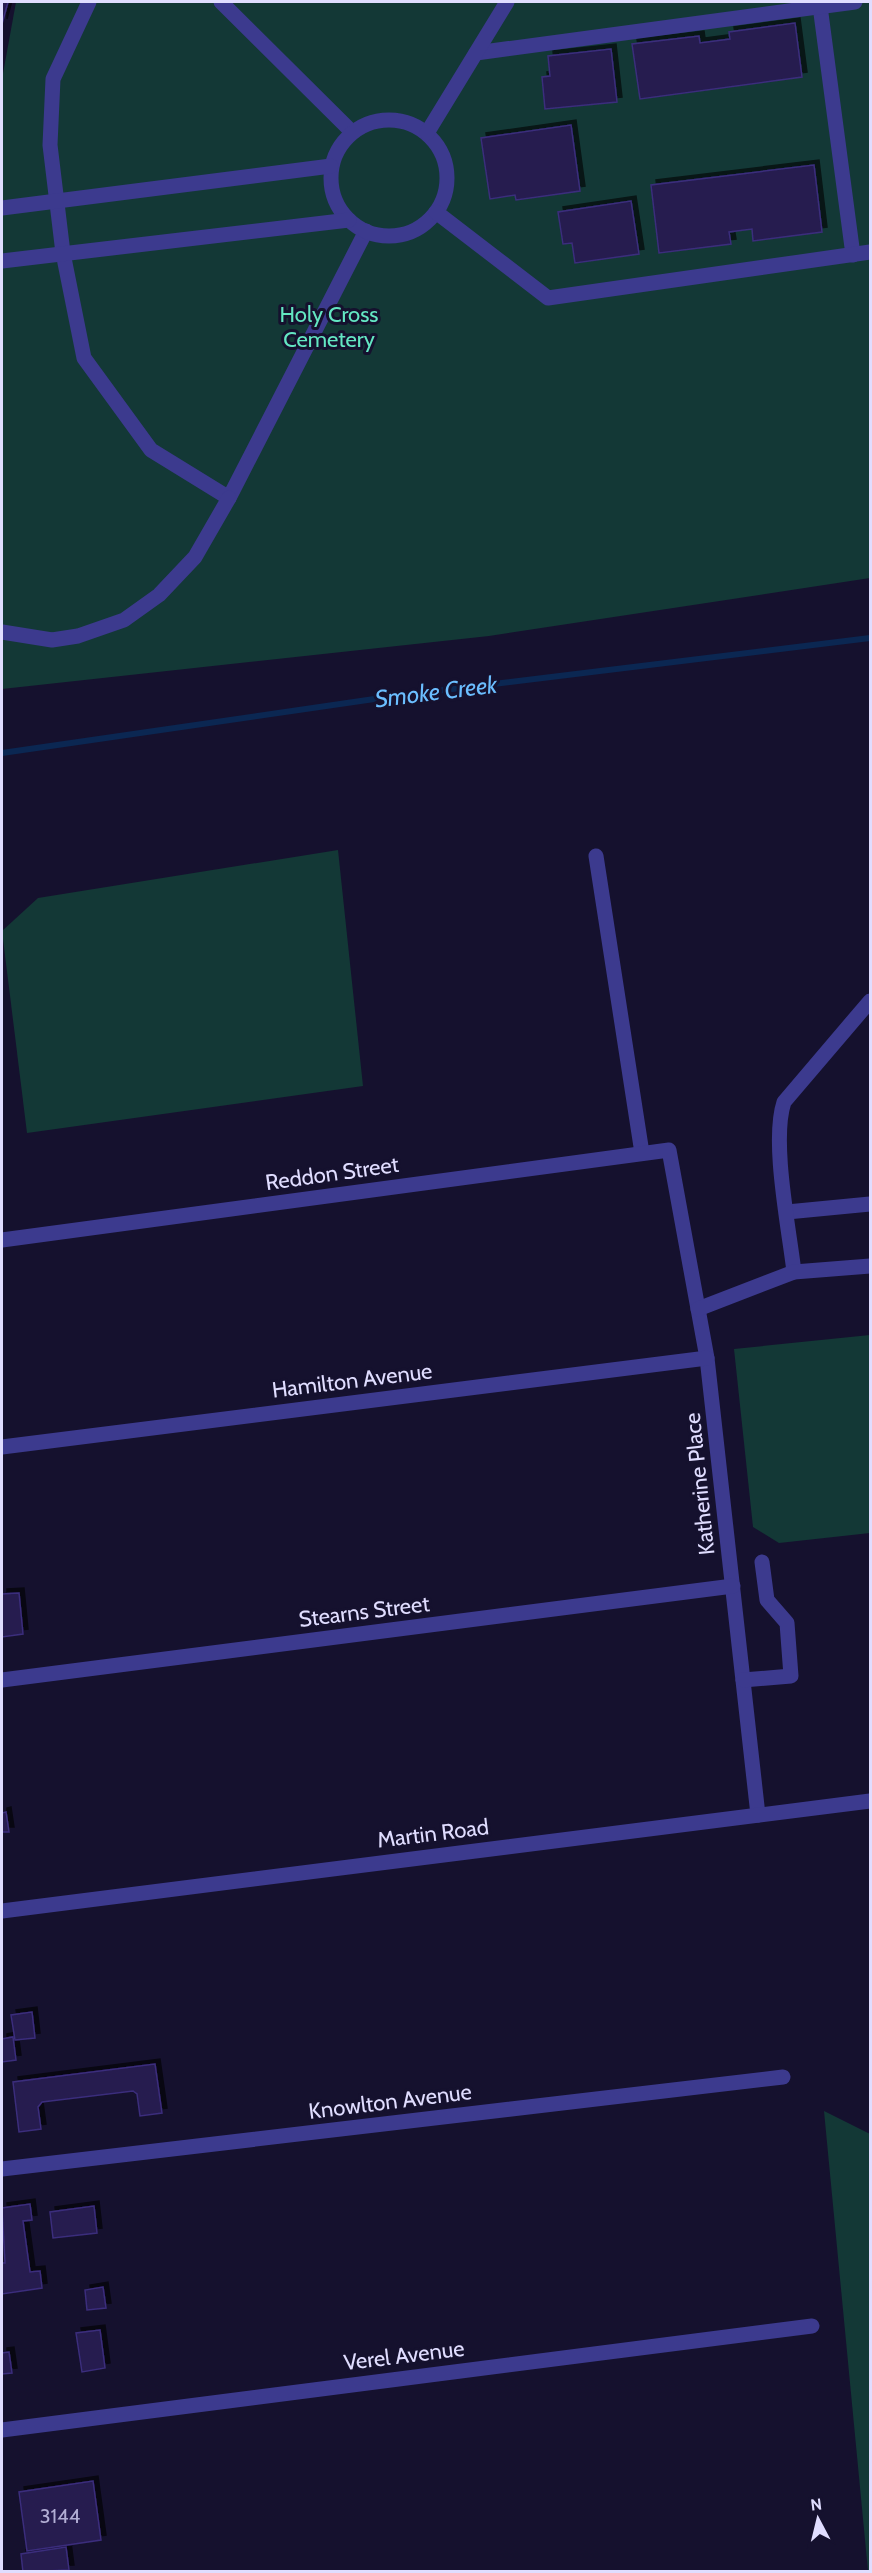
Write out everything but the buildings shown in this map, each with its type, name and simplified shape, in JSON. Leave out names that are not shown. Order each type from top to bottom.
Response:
[{"type":"street","points":[[89,2],[53,79],[50,145],[63,253],[84,358],[151,450],[229,498]]},
{"type":"street","points":[[221,2],[352,132]]},
{"type":"street","points":[[427,133],[507,2]]},
{"type":"street","points":[[476,53],[855,2]]},
{"type":"street","points":[[820,6],[853,255]]},
{"type":"street","points":[[392,119],[412,124],[427,133],[440,149],[447,168],[445,194],[436,212],[418,228],[399,235],[379,235],[366,231],[349,220],[336,204],[331,184],[331,166],[338,148],[352,132],[370,122],[392,119]]},
{"type":"street","points":[[2,208],[331,166]]},
{"type":"street","points":[[436,212],[548,298],[870,252]]},
{"type":"street","points":[[2,261],[349,220]]},
{"type":"street","points":[[2,632],[52,640],[78,636],[124,620],[159,595],[195,557],[229,498],[366,231]]},
{"type":"street","points":[[596,856],[642,1153]]},
{"type":"street","points":[[794,1272],[779,1141],[779,1117],[784,1102],[870,1001]]},
{"type":"street","name":"Reddon Street","points":[[2,1240],[669,1150]]},
{"type":"street","name":"Katherine Place","points":[[669,1150],[707,1358],[758,1815]]},
{"type":"street","points":[[787,1212],[870,1204]]},
{"type":"street","points":[[698,1309],[794,1272],[870,1266]]},
{"type":"street","name":"Hamilton Avenue","points":[[2,1447],[707,1358]]},
{"type":"street","points":[[743,1680],[791,1676],[787,1623],[766,1600],[762,1562]]},
{"type":"street","name":"Stearns Street","points":[[2,1680],[733,1586]]},
{"type":"street","name":"Martin Road","points":[[2,1911],[870,1801]]},
{"type":"street","name":"Knowlton Avenue","points":[[2,2169],[783,2077]]},
{"type":"street","name":"Verel Avenue","points":[[2,2430],[812,2326]]},
{"type":"green space","name":"Holy Cross Cemetery","points":[[16,2],[870,2],[870,578],[489,636],[2,689],[2,79]]},
{"type":"green space","points":[[338,850],[363,1086],[27,1133],[2,931],[38,898]]},
{"type":"green space","points":[[870,1335],[870,1533],[779,1543],[753,1527],[734,1349]]},
{"type":"green space","points":[[824,2111],[870,2134],[870,2571],[868,2571]]},
{"type":"waterway","name":"Smoke Creek","points":[[2,753],[395,696],[870,638]]}]
